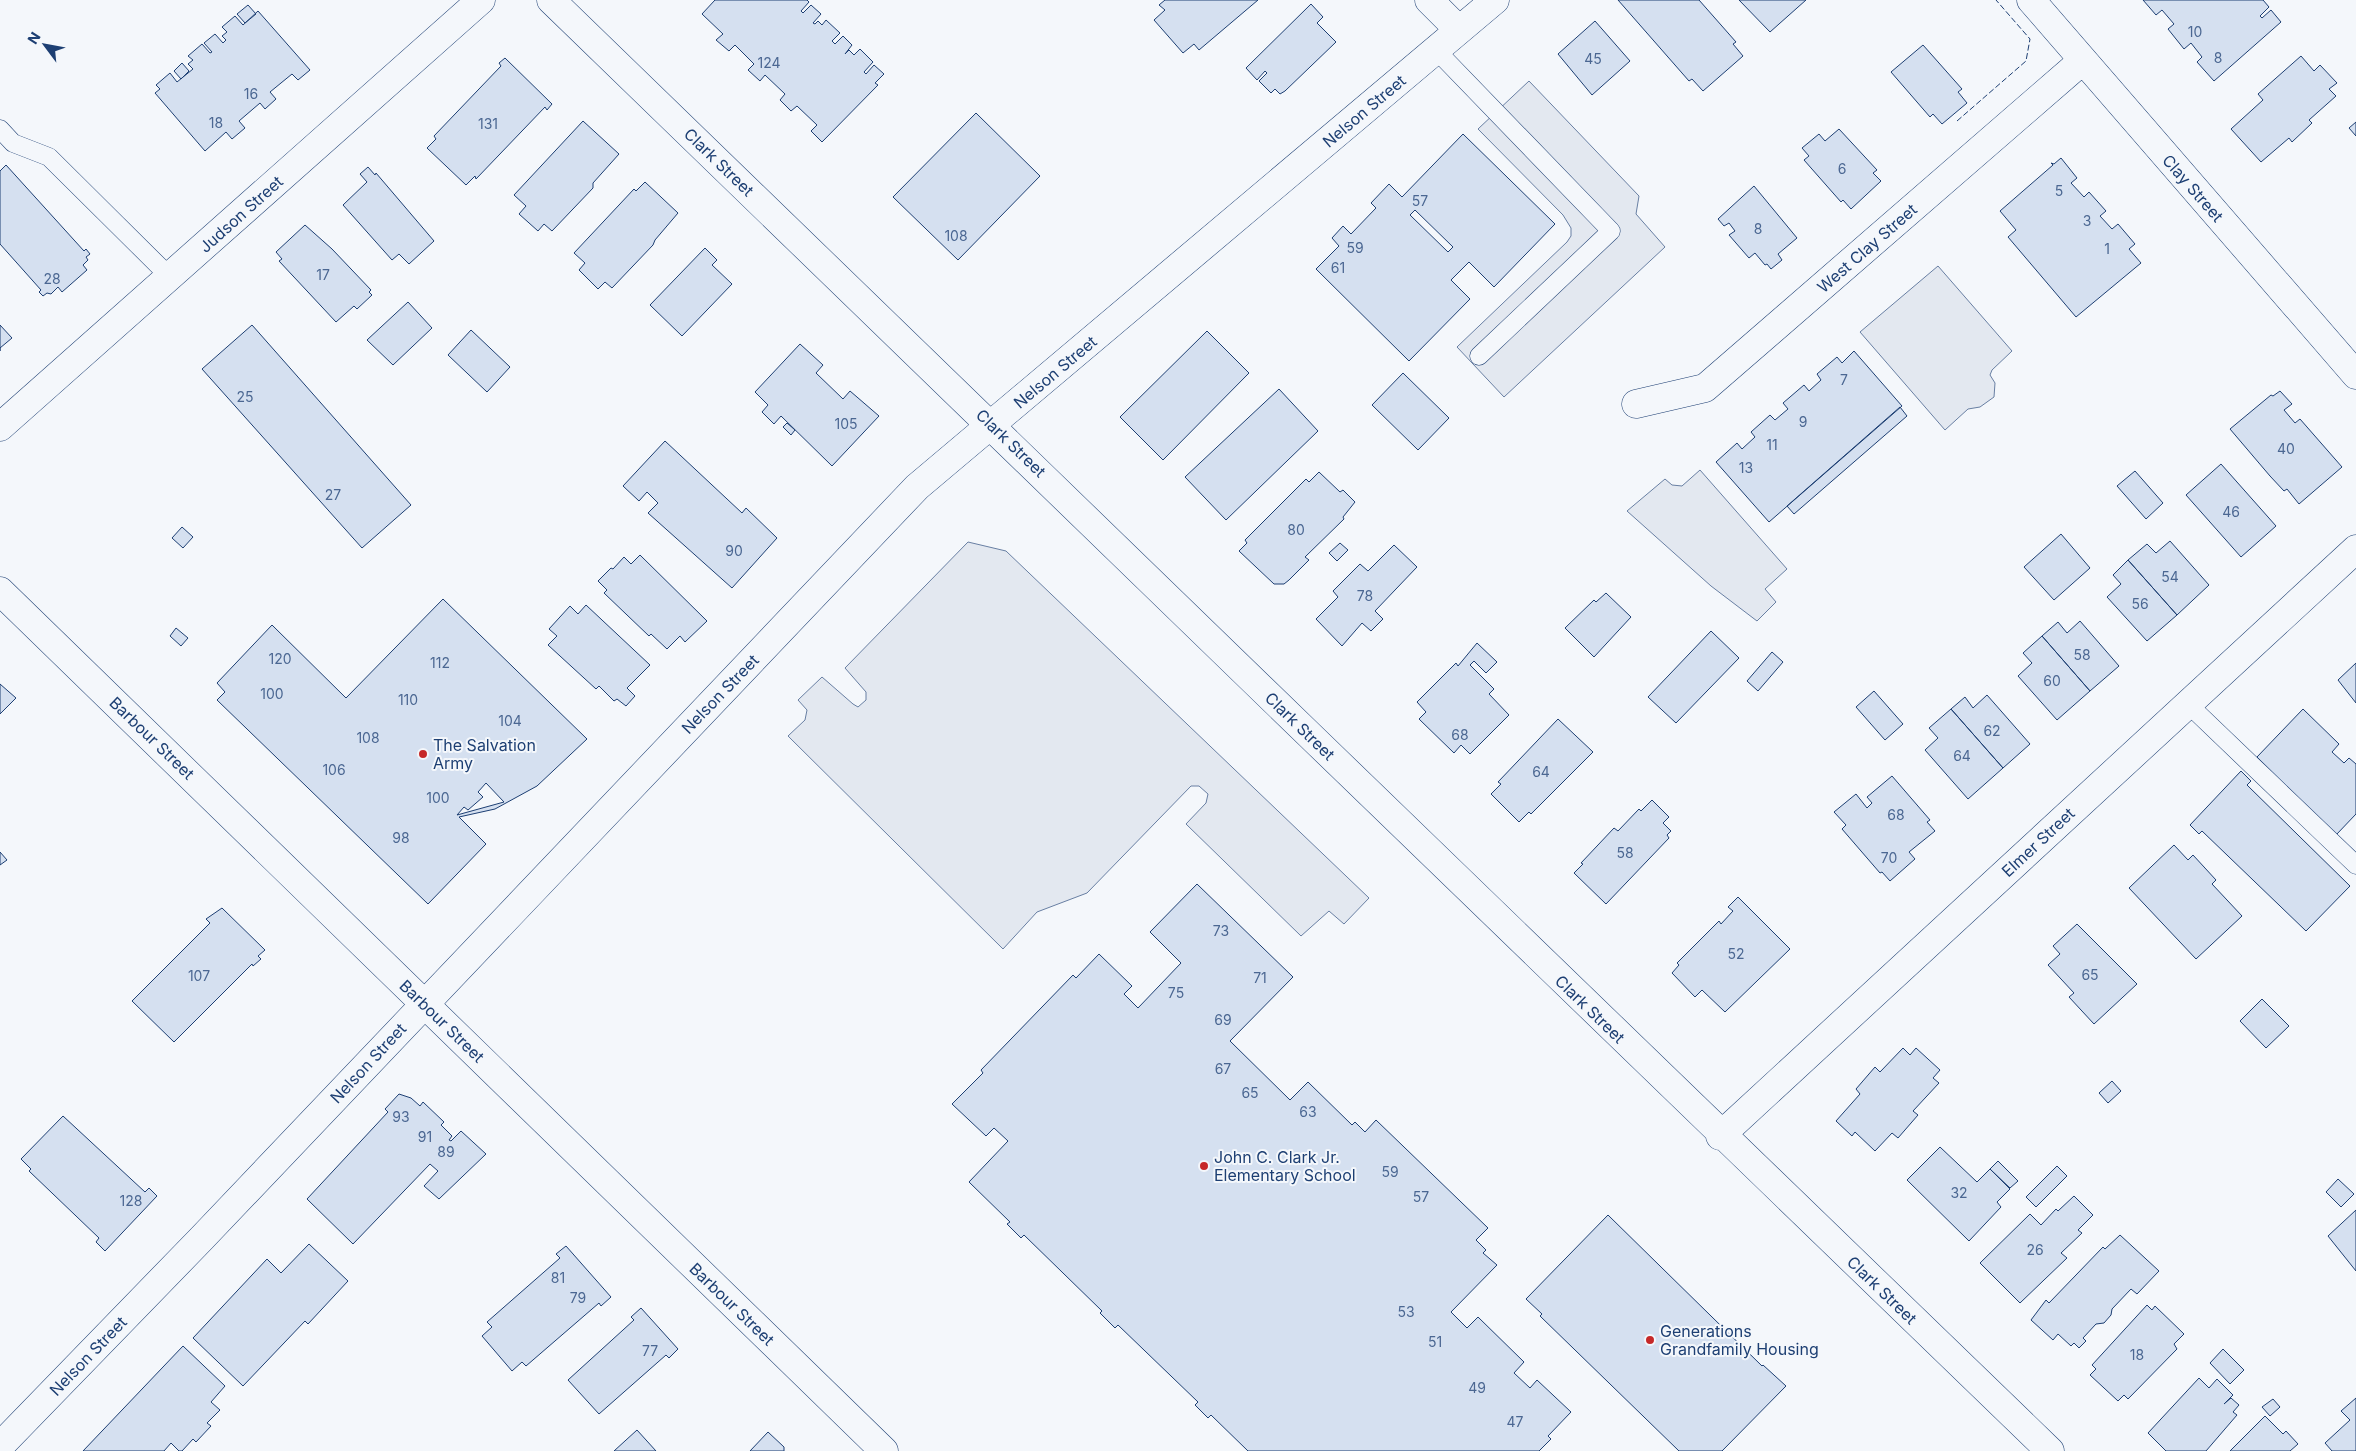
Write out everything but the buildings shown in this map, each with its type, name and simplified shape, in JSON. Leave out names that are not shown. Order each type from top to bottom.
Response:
[{"type":"street","name":"Judson Street","points":[[0,427],[481,0]]},
{"type":"street","name":"Clark Street","points":[[551,0],[992,425],[1720,1136],[2050,1451]]},
{"type":"street","points":[[1429,0],[1459,30]]},
{"type":"street","name":"Nelson Street","points":[[0,1446],[917,488],[1495,0]]},
{"type":"street","name":"Clay Street","points":[[2031,0],[2356,375]]},
{"type":"street","name":"West Clay Street","points":[[1636,404],[1705,388],[2082,61]]},
{"type":"street","name":"Elmer Street","points":[[1720,1136],[2356,549]]},
{"type":"street","name":"Barbour Street","points":[[0,591],[884,1451]]},
{"type":"lane","points":[[1436,50],[1611,232],[1479,356]]},
{"type":"lane","points":[[0,129],[13,143],[49,157],[170,277]]},
{"type":"lane","points":[[2188,704],[2356,865]]},
{"type":"shaded area","points":[[1529,81],[1639,196],[1636,214],[1665,247],[1504,397],[1457,347],[1567,242],[1571,236],[1571,228],[1563,215],[1478,129]]},
{"type":"shaded area","points":[[1938,266],[2012,351],[1992,370],[1990,375],[1995,383],[1994,397],[1980,407],[1968,409],[1945,430],[1860,332]]},
{"type":"shaded area","points":[[1700,470],[1787,569],[1765,589],[1776,602],[1757,621],[1711,586],[1627,511],[1665,479],[1672,485],[1682,486]]},
{"type":"shaded area","points":[[968,542],[1006,551],[1369,898],[1344,924],[1329,911],[1301,936],[1186,824],[1206,803],[1208,794],[1199,786],[1191,786],[1087,893],[1037,912],[1003,949],[788,736],[805,720],[807,710],[798,700],[822,677],[858,707],[866,700],[866,692],[845,668]]},
{"type":"fence","points":[[1957,121],[2026,61],[2030,39],[1996,0]]},
{"type":"place","name":"The Salvation Army","points":[[423,754]]},
{"type":"place","name":"John C. Clark Jr. Elementary School","points":[[1204,1166]]},
{"type":"place","name":"Generations Grandfamily Housing","points":[[1650,1340]]}]
